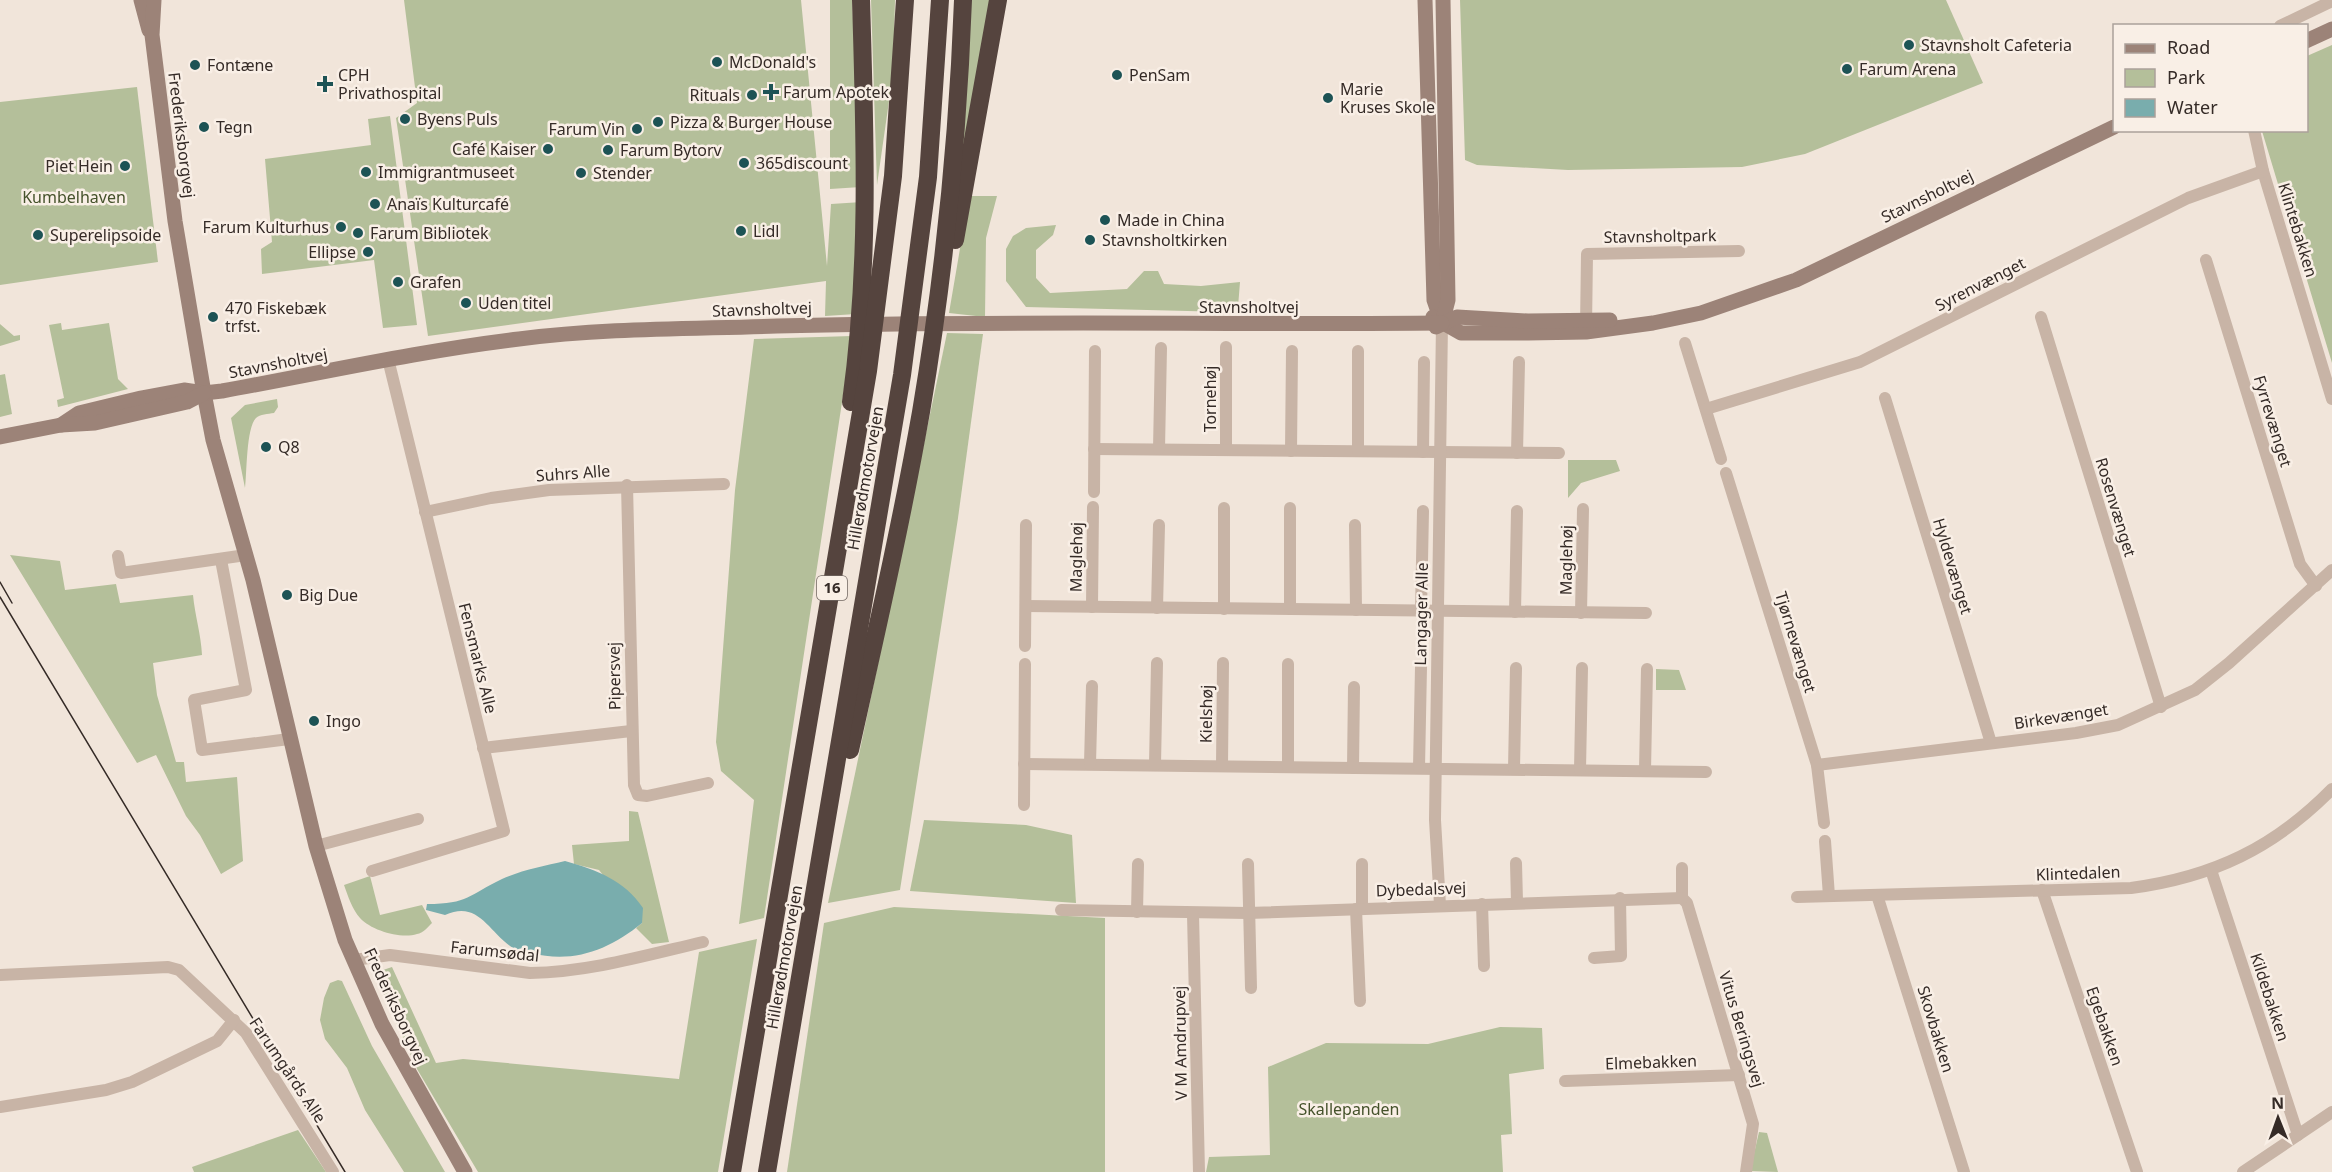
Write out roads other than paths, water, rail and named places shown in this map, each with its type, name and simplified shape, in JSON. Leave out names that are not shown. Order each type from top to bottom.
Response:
[{"type":"highway","points":[[836,565],[837,510],[861,319],[866,237],[861,0]]},
{"type":"highway","name":"Hillerødmotorvejen","points":[[732,1172],[868,371],[892,187],[905,0]]},
{"type":"highway","name":"Hillerødmotorvejen","points":[[767,1172],[902,375],[928,177],[940,0]]},
{"type":"highway","points":[[835,771],[846,768],[902,513],[921,409],[950,180],[963,0]]},
{"type":"highway","points":[[921,409],[934,360],[998,0]]},
{"type":"street","name":"Frederiksborgvej","points":[[141,0],[146,24],[152,35]]},
{"type":"street","name":"Frederiksborgvej","points":[[154,0],[152,35],[182,271],[204,393],[213,440],[246,555],[316,846],[335,913],[354,960],[409,1076],[465,1172]]},
{"type":"street","points":[[1425,0],[1434,300],[1442,323]]},
{"type":"street","points":[[1442,323],[1448,300],[1443,0]]},
{"type":"street","points":[[2308,29],[2332,1]]},
{"type":"street","points":[[2308,30],[2332,20]]},
{"type":"street","points":[[2308,31],[2332,29]]},
{"type":"street","name":"Stavnsholtvej","points":[[0,437],[61,424],[95,423],[187,402],[204,393],[388,359],[520,338],[616,331],[968,322],[1327,324],[1353,325],[1363,329],[1419,332],[1433,330],[1442,323],[1457,317],[1586,326],[1677,311],[1739,294],[1755,295],[1796,279],[2113,128]]},
{"type":"street","name":"Klintebakken","points":[[2252,134],[2332,399]]},
{"type":"street","name":"Syrenvænget","points":[[1706,409],[1860,362],[2188,198],[2263,171]]},
{"type":"street","name":"Stavnsholtpark","points":[[1586,326],[1587,254],[1739,251]]},
{"type":"street","name":"Fyrrevænget","points":[[2206,260],[2300,564],[2316,586]]},
{"type":"street","name":"Stavnsholtvej","points":[[1327,324],[1418,313],[1431,315],[1442,323]]},
{"type":"street","name":"Rosenvænget","points":[[2041,317],[2160,707]]},
{"type":"street","name":"Langager Alle","points":[[1440,905],[1435,820],[1442,323]]},
{"type":"street","points":[[1685,343],[1722,459]]},
{"type":"street","name":"Tornehøj","points":[[1226,347],[1226,450]]},
{"type":"street","points":[[1159,449],[1161,348]]},
{"type":"street","points":[[1094,492],[1095,351]]},
{"type":"street","points":[[1291,451],[1292,351]]},
{"type":"street","points":[[1358,451],[1359,351]]},
{"type":"street","name":"Fensmarks Alle","points":[[372,871],[504,831],[388,359]]},
{"type":"street","points":[[1423,452],[1424,362]]},
{"type":"street","points":[[1517,453],[1519,362]]},
{"type":"street","name":"Hyldevænget","points":[[1885,398],[1991,743]]},
{"type":"street","name":"Tornehøj","points":[[1094,449],[1559,453]]},
{"type":"street","name":"Tjørnevænget","points":[[1726,473],[1816,765],[1824,822]]},
{"type":"street","name":"Suhrs Alle","points":[[425,512],[491,498],[549,490],[627,485],[724,484]]},
{"type":"street","name":"Pipersvej","points":[[627,485],[634,785],[638,795],[647,796],[708,783]]},
{"type":"street","name":"Maglehøj","points":[[1092,607],[1093,507]]},
{"type":"street","points":[[1224,508],[1224,609]]},
{"type":"street","points":[[1290,508],[1290,609]]},
{"type":"street","name":"Maglehøj","points":[[1581,613],[1583,509]]},
{"type":"street","points":[[1421,611],[1423,511]]},
{"type":"street","points":[[1515,612],[1517,511]]},
{"type":"street","points":[[1025,646],[1026,525]]},
{"type":"street","points":[[1157,608],[1159,525]]},
{"type":"street","points":[[1355,525],[1356,610]]},
{"type":"street","points":[[118,556],[121,573],[246,555]]},
{"type":"street","points":[[221,560],[246,690],[194,700],[202,750],[289,739]]},
{"type":"street","name":"Birkevænget","points":[[1816,765],[2076,733],[2118,725],[2195,690],[2332,570]]},
{"type":"street","name":"Maglehøj","points":[[1026,606],[1646,614]]},
{"type":"street","points":[[1155,765],[1157,663]]},
{"type":"street","name":"Kielshøj","points":[[1222,663],[1222,766]]},
{"type":"street","points":[[1024,805],[1025,664]]},
{"type":"street","points":[[1288,664],[1288,767]]},
{"type":"street","points":[[1419,768],[1421,667]]},
{"type":"street","points":[[1515,769],[1516,668]]},
{"type":"street","points":[[1580,770],[1582,668]]},
{"type":"street","points":[[1645,771],[1647,669]]},
{"type":"street","points":[[1090,764],[1092,686]]},
{"type":"street","points":[[1353,768],[1354,687]]},
{"type":"street","points":[[483,748],[631,731]]},
{"type":"street","name":"Kielshøj","points":[[1024,764],[1706,772]]},
{"type":"street","name":"Klintedalen","points":[[1797,897],[2131,888],[2170,883],[2211,870],[2249,854],[2284,833],[2332,789]]},
{"type":"street","points":[[316,846],[418,819]]},
{"type":"street","points":[[1825,841],[1829,896]]},
{"type":"street","points":[[1516,863],[1517,902]]},
{"type":"street","points":[[1137,912],[1138,864]]},
{"type":"street","points":[[1248,864],[1251,988]]},
{"type":"street","name":"Dybedalsvej","points":[[1360,1000],[1359,908],[1362,864]]},
{"type":"street","points":[[1682,868],[1682,898]]},
{"type":"street","name":"Kildebakken","points":[[2211,870],[2298,1135]]},
{"type":"street","name":"Egebakken","points":[[2042,891],[2137,1172]]},
{"type":"street","name":"Skovbakken","points":[[1877,895],[1964,1172]]},
{"type":"street","points":[[1594,958],[1621,956],[1620,898]]},
{"type":"street","name":"Dybedalsvej","points":[[1061,910],[1193,914],[1248,913],[1620,898],[1682,898]]},
{"type":"street","name":"Vitus Beringsvej","points":[[1682,898],[1687,903],[1753,1124],[1746,1172]]},
{"type":"street","name":"Dybedalsvej","points":[[1482,904],[1484,966]]},
{"type":"street","name":"V M Amdrupvej","points":[[1193,914],[1199,1172]]},
{"type":"street","name":"Farumsødal","points":[[354,960],[390,955],[530,973],[552,973],[576,970],[703,942]]},
{"type":"street","name":"Farumgårds Alle","points":[[0,975],[168,967],[187,976],[234,1020],[264,1059],[333,1172]]},
{"type":"street","points":[[0,1107],[106,1090],[132,1082],[217,1041],[234,1020]]},
{"type":"street","name":"Elmebakken","points":[[1565,1082],[1739,1075]]},
{"type":"street","points":[[2243,1172],[2332,1112]]},
{"type":"water","points":[[565,861],[599,872],[627,890],[643,908],[642,923],[617,941],[603,947],[590,952],[561,957],[513,948],[475,915],[457,911],[445,915],[426,910],[427,904],[460,900],[510,876]]},
{"type":"tram line","points":[[0,582],[12,603]]},
{"type":"tram line","points":[[0,597],[345,1172]]},
{"type":"place","name":"Stavnsholt Cafeteria","points":[[1909,45]]},
{"type":"place","name":"McDonald's","points":[[717,62]]},
{"type":"place","name":"Fontæne","points":[[195,65]]},
{"type":"place","name":"Farum Arena","points":[[1847,69]]},
{"type":"place","name":"PenSam","points":[[1117,75]]},
{"type":"place","name":"CPH Privathospital","points":[[325,84]]},
{"type":"place","name":"Farum Apotek","points":[[771,92]]},
{"type":"place","name":"Rituals","points":[[752,95]]},
{"type":"place","name":"Marie Kruses Skole","points":[[1328,98]]},
{"type":"place","name":"Byens Puls","points":[[405,119]]},
{"type":"place","name":"Pizza & Burger House","points":[[658,122]]},
{"type":"place","name":"Tegn","points":[[204,127]]},
{"type":"place","name":"Farum Vin","points":[[637,129]]},
{"type":"place","name":"Café Kaiser","points":[[548,149]]},
{"type":"place","name":"Farum Bytorv","points":[[608,150]]},
{"type":"place","name":"365discount","points":[[744,163]]},
{"type":"place","name":"Piet Hein","points":[[125,166]]},
{"type":"place","name":"Immigrantmuseet","points":[[366,172]]},
{"type":"place","name":"Stender","points":[[581,173]]},
{"type":"place","name":"Anaïs Kulturcafé","points":[[375,204]]},
{"type":"place","name":"Made in China","points":[[1105,220]]},
{"type":"place","name":"Farum Kulturhus","points":[[341,227]]},
{"type":"place","name":"Lidl","points":[[741,231]]},
{"type":"place","name":"Farum Bibliotek","points":[[358,233]]},
{"type":"place","name":"Superelipsoide","points":[[38,235]]},
{"type":"place","name":"Stavnsholtkirken","points":[[1090,240]]},
{"type":"place","name":"Ellipse","points":[[368,252]]},
{"type":"place","name":"Grafen","points":[[398,282]]},
{"type":"place","name":"Uden titel","points":[[466,303]]},
{"type":"place","name":"470 Fiskebæk trfst.","points":[[213,317]]},
{"type":"place","name":"Q8","points":[[266,447]]},
{"type":"place","name":"Big Due","points":[[287,595]]},
{"type":"place","name":"Ingo","points":[[314,721]]},
{"type":"park label","name":"Kumbelhaven","points":[[74,197]]},
{"type":"park label","name":"Skallepanden","points":[[1349,1109]]}]
